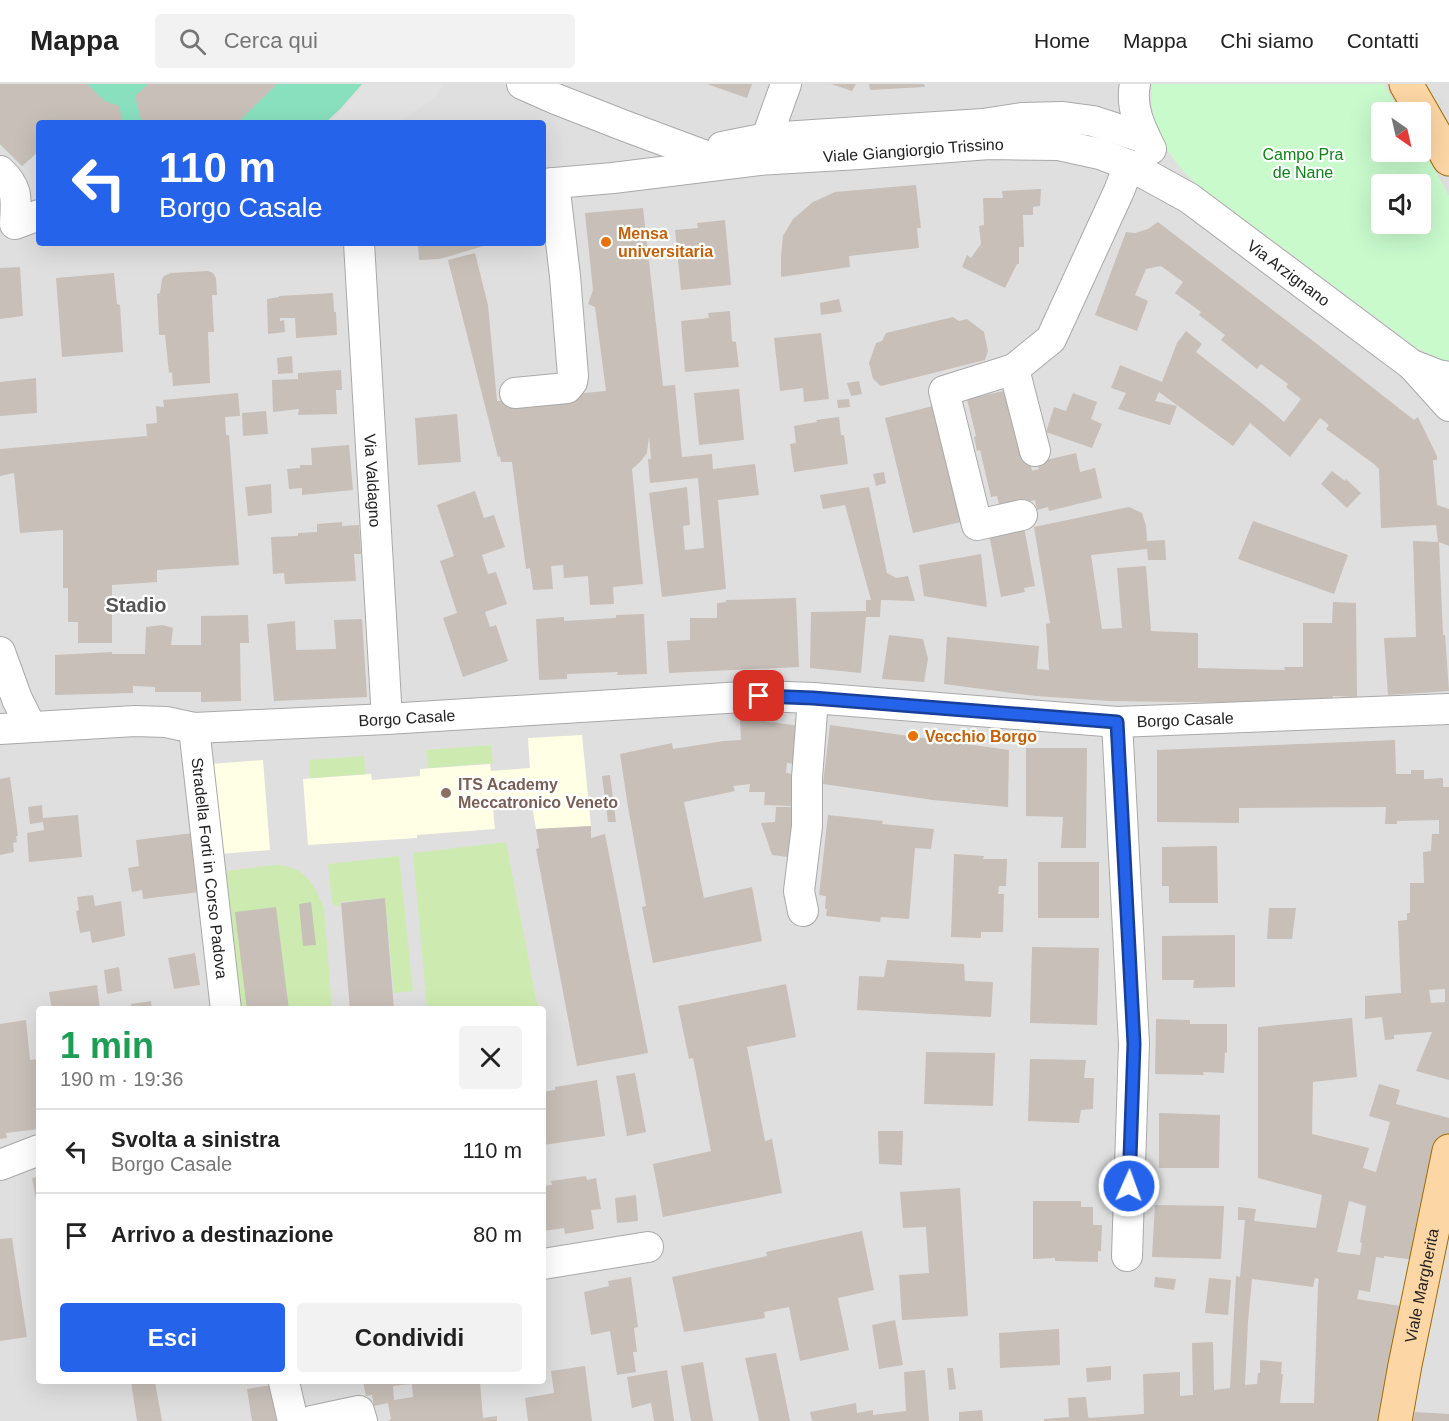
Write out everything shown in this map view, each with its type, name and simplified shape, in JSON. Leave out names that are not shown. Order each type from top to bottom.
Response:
[{"type":"main road","points":[[1406,84],[1449,159]]},
{"type":"main road","name":"Viale Margherita","points":[[1395,1421],[1449,1151]]},
{"type":"street","name":"Viale Giangiorgio Trissino","points":[[522,84],[727,164]]},
{"type":"street","points":[[763,149],[786,84]]},
{"type":"street","points":[[1135,84],[1133,93],[1137,121],[1145,138],[1156,161],[1189,198]]},
{"type":"street","points":[[515,393],[567,388],[573,376],[566,287],[547,178],[693,152],[763,149],[1022,118],[1063,117],[1093,121],[1145,138]]},
{"type":"street","name":"Viale Giangiorgio Trissino","points":[[547,178],[727,164],[763,149],[859,154],[989,144],[1059,145],[1100,154]]},
{"type":"street","name":"Via Arzignano","points":[[1100,154],[1129,165],[1189,198],[1412,365],[1449,377]]},
{"type":"street","points":[[1022,515],[977,525],[944,391],[1014,369],[1051,339],[1129,165]]},
{"type":"street","points":[[0,171],[14,187],[23,222]]},
{"type":"street","name":"Via Valdagno","points":[[359,246],[387,719]]},
{"type":"street","points":[[1412,365],[1449,406]]},
{"type":"street","points":[[1014,369],[1035,451]]},
{"type":"street","points":[[0,652],[17,699],[31,728]]},
{"type":"street","name":"Borgo Casale","points":[[0,729],[135,721],[166,722],[194,728],[387,719],[759,696],[813,698],[1117,722],[1449,710]]},
{"type":"street","points":[[803,911],[799,891],[807,826],[807,778],[813,698]]},
{"type":"street","points":[[1117,722],[1134,1044],[1127,1256]]},
{"type":"street","name":"Stradella Forti in Corso Padova","points":[[194,728],[226,1006]]},
{"type":"street","points":[[0,1165],[36,1151]]},
{"type":"street","points":[[546,1264],[648,1247]]},
{"type":"street","points":[[284,1384],[292,1421]]},
{"type":"street","points":[[312,1421],[359,1411],[362,1421]]},
{"type":"shaded area","points":[[0,84],[1449,84],[1449,1421],[0,1421]]},
{"type":"shaded area","points":[[365,84],[443,84],[435,97],[403,120],[333,120]]},
{"type":"shaded area","name":"ITS Academy Meccatronico Veneto","points":[[582,735],[591,826],[536,829],[532,806],[493,809],[495,829],[417,835],[417,838],[308,845],[303,779],[371,774],[372,780],[420,776],[420,769],[490,764],[491,771],[530,768],[528,738]]},
{"type":"shaded area","points":[[263,760],[270,850],[219,854],[211,764]]},
{"type":"green space","points":[[0,84],[362,84],[328,120],[36,120],[36,154],[22,166],[0,144]]},
{"type":"green space","name":"Campo Pra de Nane","points":[[1152,84],[1383,84],[1395,102],[1371,102],[1371,162],[1430,162],[1449,196],[1449,363],[1417,348],[1193,181],[1174,160],[1160,138],[1153,113]]},
{"type":"green space","points":[[491,745],[493,763],[428,768],[426,750]]},
{"type":"green space","points":[[364,756],[365,774],[310,778],[309,760]]},
{"type":"green space","points":[[506,842],[537,1006],[427,1006],[413,853]]},
{"type":"green space","points":[[399,856],[413,991],[394,993],[385,898],[340,902],[340,907],[334,905],[328,864]]},
{"type":"green space","points":[[274,865],[285,866],[301,873],[312,884],[324,909],[332,1006],[231,1006],[217,905],[230,903],[227,871]]},
{"type":"building","points":[[0,84],[87,84],[105,101],[119,106],[122,120],[36,120],[36,154],[22,166],[0,144]]},
{"type":"building","points":[[148,84],[277,84],[240,120],[141,120],[135,96]]},
{"type":"building","points":[[707,84],[752,84],[747,98]]},
{"type":"building","points":[[831,84],[856,84],[852,91]]},
{"type":"building","points":[[869,84],[924,84],[925,87],[870,90]]},
{"type":"building","points":[[916,185],[921,228],[917,228],[919,248],[849,256],[850,267],[781,277],[783,236],[793,219],[813,202],[835,192]]},
{"type":"building","points":[[1041,189],[1040,206],[1033,207],[1033,215],[1023,215],[1024,247],[1019,247],[1019,264],[1005,288],[962,267],[967,255],[971,258],[981,244],[979,226],[984,225],[983,198],[1003,198],[1002,191]]},
{"type":"building","points":[[643,208],[663,386],[675,385],[682,457],[712,454],[713,469],[755,464],[759,495],[718,500],[726,589],[662,597],[649,493],[687,487],[690,525],[683,526],[685,550],[704,548],[698,478],[650,483],[649,437],[647,453],[632,469],[643,584],[613,587],[614,604],[590,605],[588,576],[564,578],[563,565],[551,566],[553,589],[533,590],[530,568],[526,569],[512,462],[501,462],[500,456],[498,457],[448,260],[475,253],[488,305],[497,401],[606,391],[595,307],[588,304],[593,290],[585,213]]},
{"type":"building","points":[[725,220],[731,285],[681,290],[675,230],[698,228],[697,223]]},
{"type":"building","points":[[1158,222],[1414,420],[1418,417],[1437,456],[1437,460],[1433,460],[1437,505],[1449,509],[1449,546],[1439,542],[1443,635],[1445,635],[1449,691],[1388,695],[1384,638],[1416,637],[1413,541],[1438,542],[1436,525],[1381,528],[1379,469],[1326,429],[1329,425],[1320,418],[1290,457],[1250,423],[1233,446],[1159,392],[1155,401],[1177,406],[1170,425],[1118,409],[1126,393],[1111,388],[1120,365],[1162,382],[1177,343],[1186,331],[1202,344],[1196,352],[1284,422],[1301,399],[1286,387],[1288,384],[1261,364],[1257,369],[1221,340],[1225,335],[1199,315],[1201,312],[1175,293],[1183,282],[1161,266],[1146,269],[1135,295],[1148,301],[1137,331],[1095,315],[1126,232],[1135,233],[1148,229]]},
{"type":"building","points":[[418,246],[483,246],[439,259],[419,260]]},
{"type":"building","points":[[20,267],[23,316],[0,319],[0,268]]},
{"type":"building","points":[[208,271],[216,278],[217,295],[212,295],[214,332],[208,332],[210,383],[173,386],[172,372],[169,373],[165,335],[159,335],[157,294],[160,293],[164,276],[171,273]]},
{"type":"building","points":[[114,273],[117,304],[120,305],[123,352],[62,357],[56,278]]},
{"type":"building","points":[[333,293],[337,335],[296,338],[295,318],[280,318],[280,321],[284,320],[285,332],[268,334],[267,299],[279,296]]},
{"type":"building","points":[[839,299],[842,312],[821,315],[820,303]]},
{"type":"building","points":[[730,311],[732,341],[736,342],[739,367],[685,372],[681,321],[709,318],[708,313]]},
{"type":"building","points":[[953,317],[959,321],[967,319],[984,332],[988,351],[985,360],[881,386],[873,379],[869,363],[876,343],[882,341],[886,333]]},
{"type":"building","points":[[821,333],[829,399],[804,402],[803,388],[780,391],[774,338]]},
{"type":"building","points":[[292,356],[293,373],[278,374],[277,358]]},
{"type":"building","points":[[341,370],[342,390],[336,390],[337,414],[298,415],[299,409],[273,412],[272,380],[298,379],[298,373]]},
{"type":"building","points":[[36,378],[37,413],[0,416],[0,382]]},
{"type":"building","points":[[859,381],[862,394],[851,396],[847,383]]},
{"type":"building","points":[[739,389],[744,440],[699,445],[694,393]]},
{"type":"building","points":[[1013,389],[1032,471],[1039,469],[1038,465],[1043,464],[1042,461],[1076,453],[1080,472],[1095,468],[1102,498],[1049,511],[1048,507],[1037,510],[1035,500],[1000,508],[997,496],[991,497],[980,450],[977,451],[974,437],[976,436],[967,399]]},
{"type":"building","points":[[238,393],[240,416],[225,417],[226,435],[229,435],[239,565],[157,570],[157,582],[112,585],[112,643],[78,643],[78,622],[68,622],[68,588],[63,588],[63,530],[20,533],[14,473],[0,476],[0,449],[147,436],[146,424],[157,423],[156,406],[164,407],[163,400]]},
{"type":"building","points":[[1073,393],[1097,402],[1091,419],[1102,424],[1092,448],[1046,432],[1054,407],[1066,411]]},
{"type":"building","points":[[849,399],[850,407],[838,408],[837,400]]},
{"type":"building","points":[[933,406],[961,522],[913,533],[885,418]]},
{"type":"building","points":[[266,411],[268,434],[243,436],[242,413]]},
{"type":"building","points":[[457,414],[461,462],[418,465],[415,418]]},
{"type":"building","points":[[839,417],[848,464],[794,472],[790,444],[796,443],[794,426]]},
{"type":"building","points":[[349,445],[353,490],[302,495],[302,488],[289,489],[287,469],[300,468],[300,465],[312,465],[311,448]]},
{"type":"building","points":[[1332,471],[1345,481],[1346,479],[1361,493],[1347,508],[1321,484]]},
{"type":"building","points":[[884,472],[886,483],[876,486],[873,474]]},
{"type":"building","points":[[271,484],[272,513],[248,516],[245,487]]},
{"type":"building","points":[[869,487],[887,573],[896,578],[908,576],[915,601],[881,600],[880,617],[866,617],[861,673],[810,668],[811,612],[866,611],[866,600],[871,600],[845,505],[823,509],[820,495]]},
{"type":"building","points":[[475,491],[484,518],[494,515],[505,547],[482,555],[488,574],[496,572],[507,604],[485,612],[490,627],[496,625],[508,661],[463,677],[443,618],[457,613],[440,561],[454,556],[437,505]]},
{"type":"building","points":[[1129,507],[1142,513],[1147,541],[1165,540],[1166,560],[1148,560],[1147,549],[1091,555],[1102,629],[1122,628],[1117,568],[1146,566],[1151,631],[1198,633],[1198,668],[1285,670],[1284,667],[1303,667],[1303,623],[1332,623],[1333,602],[1356,603],[1357,697],[1333,696],[1333,704],[1109,701],[1036,696],[944,684],[947,637],[1039,646],[1037,669],[1049,670],[1046,624],[1050,623],[1034,527]]},
{"type":"building","points":[[1253,521],[1348,555],[1334,594],[1238,559]]},
{"type":"building","points":[[342,522],[342,526],[359,525],[361,554],[354,554],[356,581],[285,584],[284,573],[273,574],[271,537],[298,536],[298,533],[317,532],[317,524]]},
{"type":"building","points":[[1024,527],[1035,586],[1024,588],[1025,592],[1001,597],[989,534]]},
{"type":"building","points":[[981,554],[987,607],[924,596],[919,565]]},
{"type":"building","points":[[796,598],[799,667],[669,673],[667,641],[690,640],[690,618],[717,618],[717,603],[726,602],[726,600]]},
{"type":"building","points":[[644,614],[647,674],[617,675],[618,672],[567,674],[567,679],[539,680],[536,619],[564,617],[564,621]]},
{"type":"building","points":[[248,615],[249,643],[240,643],[241,701],[201,702],[201,692],[155,692],[155,687],[133,686],[133,693],[55,695],[55,655],[112,652],[112,654],[145,654],[146,627],[163,625],[173,628],[171,645],[201,645],[201,616]]},
{"type":"building","points":[[362,619],[367,697],[274,701],[267,624],[295,621],[296,650],[336,649],[334,620]]},
{"type":"building","points":[[889,635],[923,639],[928,659],[924,682],[882,679]]},
{"type":"building","points":[[750,719],[800,726],[796,764],[787,763],[786,773],[795,774],[792,806],[764,805],[765,792],[749,792],[750,784],[733,786],[735,791],[684,802],[704,898],[752,887],[762,941],[653,963],[642,907],[646,906],[620,754],[672,743],[673,749],[741,740],[740,720]]},
{"type":"building","points":[[830,725],[1009,750],[1008,807],[933,800],[823,784]]},
{"type":"building","points":[[1395,740],[1396,774],[1411,774],[1411,770],[1424,770],[1424,779],[1443,778],[1443,787],[1449,787],[1449,1080],[1416,1071],[1432,1032],[1394,1035],[1394,1039],[1385,1040],[1382,1017],[1365,1019],[1365,996],[1401,993],[1398,921],[1407,920],[1407,913],[1410,913],[1410,883],[1424,883],[1423,852],[1431,851],[1432,834],[1439,834],[1439,820],[1397,821],[1397,824],[1385,824],[1386,807],[1239,808],[1239,823],[1157,822],[1157,750]],"holes":[[[1445,989],[1445,1002],[1431,1003],[1429,990]]]},
{"type":"building","points":[[1026,748],[1087,748],[1086,848],[1061,848],[1063,817],[1026,816]]},
{"type":"building","points":[[610,775],[616,822],[608,822],[602,776]]},
{"type":"building","points":[[10,777],[18,836],[16,836],[17,842],[13,843],[14,852],[0,855],[0,779]]},
{"type":"building","points":[[42,805],[43,818],[78,815],[82,857],[29,862],[27,833],[44,830],[43,822],[30,824],[28,807]]},
{"type":"building","points":[[776,807],[792,807],[791,820],[799,819],[795,858],[772,855],[761,823],[775,822]]},
{"type":"building","points":[[828,815],[883,821],[882,824],[934,829],[931,849],[915,848],[909,919],[881,917],[880,922],[826,916],[826,896],[819,895]]},
{"type":"building","points":[[591,826],[591,838],[605,834],[648,1053],[577,1066],[536,849],[539,848],[536,829]]},
{"type":"building","points":[[193,833],[200,892],[143,899],[142,890],[132,892],[128,868],[139,866],[136,840]]},
{"type":"building","points":[[1217,846],[1218,903],[1169,903],[1169,886],[1162,886],[1162,847]]},
{"type":"building","points":[[954,854],[984,856],[983,859],[1007,859],[1006,886],[999,886],[998,894],[1004,894],[1003,932],[981,932],[981,938],[951,937]]},
{"type":"building","points":[[1038,862],[1099,862],[1099,918],[1038,918]]},
{"type":"building","points":[[93,895],[95,906],[121,901],[125,936],[92,943],[90,931],[80,933],[76,911],[79,910],[77,897]]},
{"type":"building","points":[[385,898],[394,1006],[350,1006],[341,903]]},
{"type":"building","points":[[311,902],[316,945],[303,946],[299,904]]},
{"type":"building","points":[[276,907],[288,1006],[247,1006],[235,912]]},
{"type":"building","points":[[1269,908],[1296,908],[1292,939],[1267,939]]},
{"type":"building","points":[[1235,935],[1235,987],[1193,988],[1194,980],[1162,980],[1162,936]]},
{"type":"building","points":[[1032,947],[1099,948],[1097,1025],[1030,1023]]},
{"type":"building","points":[[195,953],[200,985],[174,989],[168,958]]},
{"type":"building","points":[[887,960],[964,964],[965,981],[993,982],[991,1017],[857,1010],[859,976],[884,977]]},
{"type":"building","points":[[119,967],[122,991],[107,994],[104,970]]},
{"type":"building","points":[[786,984],[796,1037],[747,1047],[765,1141],[772,1139],[782,1193],[663,1217],[653,1164],[711,1151],[693,1058],[689,1059],[678,1006]]},
{"type":"building","points":[[97,985],[100,1006],[51,1006],[49,992]]},
{"type":"building","points":[[151,1001],[152,1006],[131,1006],[131,1004]]},
{"type":"building","points":[[1352,1018],[1357,1077],[1313,1082],[1312,1134],[1369,1148],[1363,1168],[1376,1172],[1390,1122],[1369,1116],[1379,1084],[1400,1090],[1396,1104],[1449,1118],[1449,1134],[1415,1260],[1376,1257],[1370,1292],[1359,1290],[1357,1299],[1406,1307],[1386,1421],[1044,1421],[1044,1419],[1069,1417],[1068,1398],[1086,1397],[1089,1418],[1144,1414],[1143,1374],[1180,1372],[1180,1396],[1193,1395],[1192,1343],[1213,1342],[1214,1390],[1230,1388],[1236,1276],[1240,1277],[1245,1220],[1238,1220],[1238,1207],[1256,1209],[1254,1221],[1316,1228],[1322,1195],[1258,1178],[1258,1027]],"holes":[[[1349,1201],[1366,1206],[1360,1255],[1337,1252]],[[1315,1278],[1319,1279],[1314,1403],[1280,1403],[1282,1362],[1260,1360],[1257,1384],[1245,1385],[1252,1279],[1313,1287]]]},
{"type":"building","points":[[1156,1019],[1190,1020],[1190,1024],[1227,1024],[1224,1073],[1155,1074]]},
{"type":"building","points":[[26,1020],[30,1060],[36,1059],[36,1129],[6,1133],[7,1138],[0,1139],[0,1024]]},
{"type":"building","points":[[926,1052],[995,1053],[993,1106],[924,1104]]},
{"type":"building","points":[[1030,1059],[1086,1060],[1084,1078],[1094,1078],[1093,1109],[1081,1110],[1079,1123],[1028,1121]]},
{"type":"building","points":[[635,1073],[646,1132],[627,1136],[616,1076]]},
{"type":"building","points":[[597,1080],[605,1136],[546,1145],[546,1092],[555,1090],[555,1087]]},
{"type":"building","points":[[1159,1113],[1220,1115],[1219,1168],[1159,1168]]},
{"type":"building","points":[[878,1131],[903,1131],[902,1165],[879,1164]]},
{"type":"building","points":[[586,1176],[587,1180],[596,1178],[601,1209],[591,1210],[594,1229],[565,1234],[564,1228],[546,1231],[546,1186],[552,1185],[551,1181]]},
{"type":"building","points":[[36,1177],[36,1199],[32,1178]]},
{"type":"building","points":[[960,1188],[968,1316],[902,1320],[899,1275],[929,1273],[926,1227],[903,1228],[900,1192]]},
{"type":"building","points":[[636,1195],[638,1221],[617,1223],[615,1198]]},
{"type":"building","points":[[1033,1201],[1081,1201],[1081,1207],[1093,1207],[1093,1225],[1102,1225],[1101,1251],[1098,1251],[1098,1262],[1055,1261],[1055,1258],[1033,1259]]},
{"type":"building","points":[[1155,1205],[1224,1206],[1221,1259],[1152,1257]]},
{"type":"building","points":[[862,1231],[874,1290],[838,1298],[849,1350],[800,1361],[789,1307],[764,1312],[765,1318],[684,1332],[672,1277],[767,1256],[766,1252]]},
{"type":"building","points":[[12,1238],[27,1337],[0,1341],[0,1239]]},
{"type":"building","points":[[631,1277],[638,1327],[634,1328],[637,1352],[633,1352],[636,1372],[617,1375],[610,1331],[591,1335],[584,1292],[609,1286],[608,1281]]},
{"type":"building","points":[[1155,1277],[1176,1279],[1174,1290],[1154,1287]]},
{"type":"building","points":[[1209,1278],[1231,1280],[1228,1315],[1205,1313]]},
{"type":"building","points":[[895,1320],[903,1365],[879,1369],[872,1325]]},
{"type":"building","points":[[1059,1329],[1060,1365],[1000,1368],[999,1333]]},
{"type":"building","points":[[776,1353],[790,1421],[759,1421],[745,1358]]},
{"type":"building","points":[[703,1362],[713,1421],[691,1421],[681,1366]]},
{"type":"building","points":[[585,1366],[592,1421],[528,1421],[525,1398],[554,1393],[551,1371]]},
{"type":"building","points":[[1111,1366],[1111,1380],[1087,1382],[1086,1368]]},
{"type":"building","points":[[947,1368],[953,1368],[956,1389],[949,1390]]},
{"type":"building","points":[[667,1370],[674,1421],[654,1421],[651,1403],[632,1408],[627,1377]]},
{"type":"building","points":[[925,1370],[929,1421],[812,1421],[810,1412],[856,1403],[857,1413],[873,1410],[873,1415],[906,1411],[904,1372]]},
{"type":"building","points":[[131,1384],[155,1384],[162,1421],[137,1421]]},
{"type":"building","points":[[278,1384],[285,1421],[252,1421],[247,1389]]},
{"type":"building","points":[[363,1384],[412,1384],[480,1384],[483,1418],[497,1416],[497,1421],[388,1421],[391,1419],[388,1403],[374,1406],[372,1395],[366,1396]],"holes":[[[412,1384],[413,1397],[394,1400],[393,1386]]]},
{"type":"building","points":[[982,1410],[983,1421],[959,1421],[959,1412]]},
{"type":"building","points":[[1415,1412],[1449,1414],[1449,1421],[1413,1421]]},
{"type":"place","name":"Mensa universitaria","points":[[606,242]]},
{"type":"place","name":"Vecchio Borgo","points":[[913,736]]},
{"type":"place","name":"ITS Academy Meccatronico Veneto","points":[[446,793]]},
{"type":"district","name":"Stadio","points":[[136,605]]},
{"type":"route","points":[[759,696],[813,698],[1117,722],[1134,1044],[1129,1186]]}]
